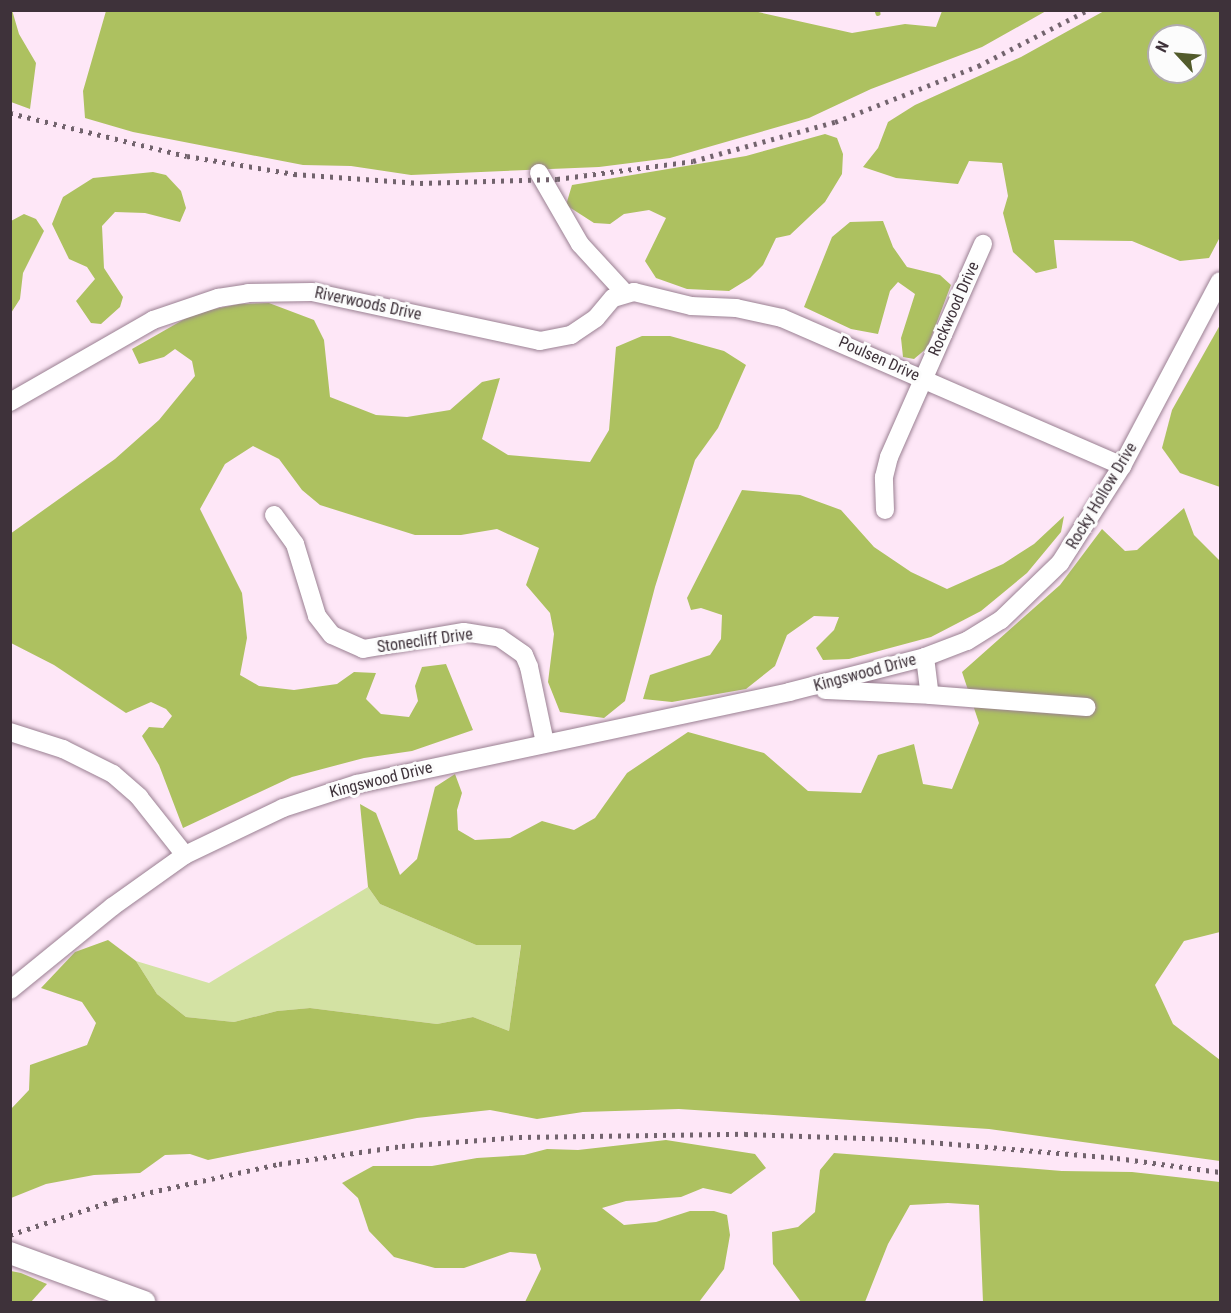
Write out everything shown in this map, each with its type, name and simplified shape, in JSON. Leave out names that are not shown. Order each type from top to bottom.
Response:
[{"type":"main road","points":[[10,1253],[144,1302]]},
{"type":"street","points":[[538,173],[555,206],[585,251],[624,292]]},
{"type":"street","name":"Rockwood Drive","points":[[885,510],[884,477],[890,457],[983,244]]},
{"type":"street","name":"Rocky Hollow Drive","points":[[925,657],[967,641],[1033,593],[1086,528],[1122,466],[1221,281]]},
{"type":"street","name":"Riverwoods Drive","points":[[13,395],[153,320],[184,308],[248,293],[292,291],[344,296],[540,341],[564,337],[583,328],[624,292]]},
{"type":"street","name":"Poulsen Drive","points":[[624,292],[691,306],[736,308],[782,318],[1122,466]]},
{"type":"street","name":"Stonecliff Drive","points":[[274,515],[295,544],[317,616],[332,635],[363,649],[464,633],[500,638],[524,656],[530,667],[545,742]]},
{"type":"street","name":"Kingswood Drive","points":[[10,990],[112,907],[185,855],[237,828],[320,795],[545,742],[803,689],[925,657],[930,695]]},
{"type":"street","name":"Kingswood Drive","points":[[803,689],[930,695],[1087,707]]},
{"type":"street","points":[[10,732],[63,748],[113,774],[139,796],[185,855]]},
{"type":"green space","points":[[12,10],[19,34],[36,63],[30,109],[11,102]]},
{"type":"green space","points":[[749,10],[852,33],[905,24],[936,27],[942,11],[1046,11],[982,47],[871,89],[809,118],[670,158],[599,167],[411,175],[351,166],[303,165],[133,132],[85,118],[83,91],[106,11]]},
{"type":"green space","points":[[1104,11],[1220,11],[1220,237],[1209,258],[1180,261],[1132,241],[1054,240],[1057,268],[1036,273],[1013,252],[1003,213],[1008,196],[1002,163],[969,161],[958,184],[896,178],[863,167],[878,148],[888,122],[915,105],[1021,57]]},
{"type":"green space","points":[[825,134],[837,138],[843,154],[842,174],[825,202],[790,235],[776,238],[763,265],[750,278],[729,291],[687,289],[656,278],[645,261],[666,218],[649,210],[624,214],[610,224],[594,223],[566,205],[572,185],[746,156]]},
{"type":"green space","points":[[153,172],[166,175],[181,191],[186,208],[180,222],[145,213],[115,212],[102,226],[104,268],[123,297],[120,307],[101,324],[91,323],[76,301],[95,279],[87,267],[69,259],[52,224],[63,197],[93,178]]},
{"type":"green space","points":[[24,214],[36,219],[44,231],[23,273],[20,299],[11,313],[11,221]]},
{"type":"green space","points":[[883,221],[893,247],[907,267],[940,275],[951,285],[927,348],[914,359],[903,357],[901,338],[915,294],[898,282],[890,291],[878,334],[851,329],[804,307],[832,237],[850,222]]},
{"type":"green space","points":[[269,303],[314,320],[324,340],[330,397],[376,415],[407,417],[450,410],[482,382],[500,378],[482,439],[508,455],[590,462],[609,430],[616,347],[642,336],[670,336],[724,351],[746,365],[718,428],[695,460],[655,587],[625,701],[604,718],[560,712],[548,682],[554,634],[550,613],[526,585],[539,548],[497,529],[461,535],[415,535],[320,505],[302,490],[279,459],[253,446],[225,464],[200,509],[242,593],[247,638],[240,675],[259,686],[294,690],[337,684],[354,672],[376,673],[366,699],[381,714],[409,717],[418,701],[415,686],[422,667],[446,664],[473,730],[412,751],[364,758],[292,777],[183,828],[159,765],[142,736],[149,727],[163,728],[172,716],[166,709],[151,702],[126,713],[54,665],[11,643],[10,534],[115,459],[159,420],[195,376],[192,361],[175,349],[164,357],[139,364],[132,349],[195,313],[239,304]]},
{"type":"green space","points":[[1220,325],[1220,487],[1180,473],[1162,448],[1172,410]]},
{"type":"green space","points":[[742,490],[800,495],[841,510],[874,547],[911,572],[947,589],[1003,564],[1034,544],[1064,516],[1061,532],[1027,573],[981,611],[931,637],[849,659],[823,660],[816,648],[834,630],[839,617],[814,616],[787,635],[775,666],[746,689],[672,702],[643,699],[650,675],[710,655],[721,639],[722,615],[701,608],[691,610],[687,598]]},
{"type":"green space","points":[[1184,508],[1194,535],[1220,561],[1220,932],[1184,941],[1155,985],[1173,1024],[1220,1060],[1220,1161],[989,1129],[679,1109],[583,1112],[537,1119],[490,1110],[417,1118],[208,1160],[190,1154],[165,1155],[140,1173],[94,1175],[46,1184],[11,1198],[11,1109],[29,1090],[30,1065],[87,1045],[96,1023],[82,1002],[41,988],[75,952],[108,940],[136,961],[157,994],[186,1017],[234,1022],[277,1011],[310,1008],[437,1024],[473,1017],[509,1031],[521,945],[476,945],[380,904],[368,887],[360,804],[376,813],[400,875],[417,859],[435,787],[455,774],[462,793],[457,810],[458,830],[475,840],[510,838],[542,821],[574,830],[595,818],[627,773],[688,732],[764,753],[808,791],[861,793],[878,755],[914,744],[923,784],[952,789],[979,723],[962,672],[1060,585],[1102,529],[1125,551],[1137,550]]},
{"type":"green space","points":[[368,887],[380,904],[476,945],[521,944],[509,1031],[473,1017],[437,1024],[310,1008],[277,1011],[234,1022],[186,1017],[157,994],[136,961],[209,983]]},
{"type":"green space","points":[[666,1140],[755,1154],[766,1168],[731,1194],[703,1188],[681,1197],[626,1201],[602,1208],[624,1225],[656,1222],[690,1211],[714,1211],[727,1215],[730,1235],[724,1269],[699,1302],[525,1302],[541,1269],[536,1254],[510,1252],[464,1268],[435,1268],[394,1257],[369,1231],[358,1198],[342,1183],[373,1166],[432,1166],[477,1158],[524,1155],[547,1149],[578,1150]]},
{"type":"green space","points":[[834,1153],[1062,1171],[1132,1172],[1220,1182],[1220,1302],[983,1302],[979,1205],[948,1203],[910,1205],[888,1244],[865,1302],[801,1302],[773,1264],[772,1232],[798,1227],[815,1212],[820,1170]]},
{"type":"green space","points":[[11,1271],[47,1284],[31,1302],[11,1302]]},
{"type":"railway","points":[[10,113],[187,156],[294,174],[420,183],[557,179],[693,161],[835,122],[978,66],[1088,10]]},
{"type":"railway","points":[[10,1235],[115,1200],[279,1164],[402,1146],[519,1137],[745,1134],[895,1139],[1117,1158],[1220,1172]]}]
